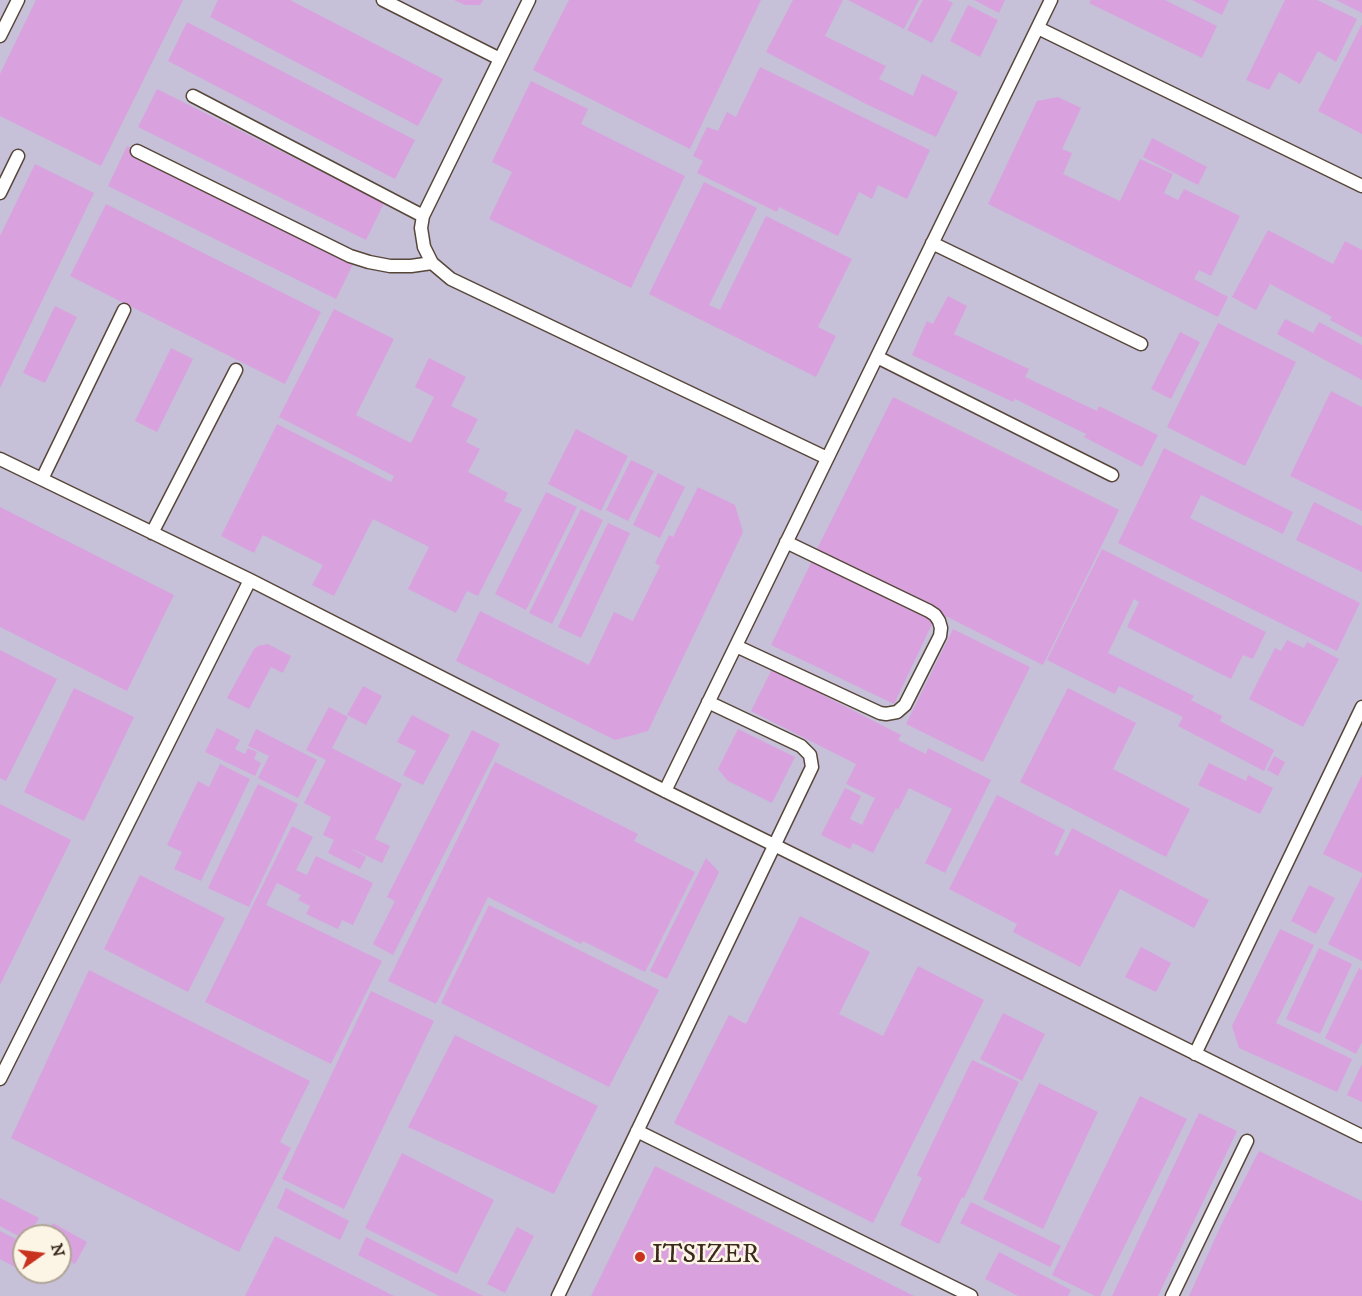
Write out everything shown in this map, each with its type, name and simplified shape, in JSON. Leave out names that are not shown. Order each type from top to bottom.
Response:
[{"type":"lane","points":[[0,36],[18,0]]},
{"type":"lane","points":[[383,0],[500,59]]},
{"type":"lane","points":[[529,0],[423,216],[421,228],[424,246],[432,263],[451,279],[827,459]]},
{"type":"lane","points":[[665,791],[1051,0]]},
{"type":"lane","points":[[1038,28],[1362,186]]},
{"type":"lane","points":[[193,96],[423,216]]},
{"type":"lane","points":[[137,151],[350,256],[390,266],[432,263]]},
{"type":"lane","points":[[0,193],[18,156]]},
{"type":"lane","points":[[932,243],[1141,344]]},
{"type":"lane","points":[[42,479],[124,310]]},
{"type":"lane","points":[[877,357],[1112,475]]},
{"type":"lane","points":[[152,533],[236,370]]},
{"type":"lane","points":[[0,459],[250,580],[774,846],[1362,1136]]},
{"type":"lane","points":[[736,646],[886,714],[897,712],[905,705],[940,636],[939,621],[929,611],[786,542]]},
{"type":"lane","points":[[0,1079],[250,580]]},
{"type":"lane","points":[[558,1296],[812,767],[810,755],[801,747],[708,702]]},
{"type":"lane","points":[[1195,1054],[1362,707]]},
{"type":"lane","points":[[637,1131],[971,1296]]},
{"type":"lane","points":[[1172,1296],[1247,1141]]},
{"type":"shaded area","points":[[0,0],[1362,0],[1362,1296],[0,1296]]},
{"type":"building","points":[[36,0],[183,0],[101,166],[0,116],[0,74]]},
{"type":"building","points":[[218,0],[290,0],[443,79],[418,126],[210,17]]},
{"type":"building","points":[[454,0],[483,0],[480,5],[465,5]]},
{"type":"building","points":[[569,0],[761,0],[690,149],[533,70]]},
{"type":"building","points":[[793,0],[843,0],[825,36],[886,66],[879,79],[913,96],[922,74],[958,92],[936,137],[766,52]]},
{"type":"building","points":[[848,0],[919,0],[904,29]]},
{"type":"building","points":[[923,0],[947,0],[953,3],[932,43],[907,30]]},
{"type":"building","points":[[974,0],[1005,0],[999,13]]},
{"type":"building","points":[[1091,0],[1165,0],[1217,26],[1202,58],[1089,3]]},
{"type":"building","points":[[1192,0],[1229,0],[1222,15]]},
{"type":"building","points":[[1285,0],[1317,0],[1357,19],[1336,62],[1318,51],[1300,84],[1279,72],[1269,90],[1246,80]]},
{"type":"building","points":[[1336,0],[1362,0],[1362,13]]},
{"type":"building","points":[[968,5],[998,20],[980,57],[950,41]]},
{"type":"building","points":[[187,22],[415,140],[395,179],[168,61]]},
{"type":"building","points":[[1362,24],[1362,134],[1318,111]]},
{"type":"building","points":[[760,67],[930,150],[907,199],[878,185],[872,199],[859,192],[838,236],[779,207],[777,212],[697,173],[703,161],[693,156],[707,127],[718,131],[727,112],[736,117]]},
{"type":"building","points":[[531,81],[588,109],[581,124],[685,176],[631,288],[489,219],[512,172],[492,162]]},
{"type":"building","points":[[157,89],[384,203],[366,240],[138,127]]},
{"type":"building","points":[[1058,97],[1081,108],[1062,149],[1072,153],[1063,174],[1120,201],[1140,159],[1173,174],[1164,193],[1178,200],[1184,189],[1240,216],[1211,276],[1199,270],[1194,279],[1228,297],[1218,317],[988,204],[1037,101]]},
{"type":"building","points":[[1152,138],[1207,167],[1198,185],[1143,157]]},
{"type":"building","points":[[127,146],[355,260],[336,299],[108,186]]},
{"type":"building","points":[[35,164],[94,193],[0,388],[0,236]]},
{"type":"building","points":[[704,182],[757,208],[709,305],[720,310],[766,216],[852,259],[818,327],[836,336],[816,377],[649,294]]},
{"type":"building","points":[[106,204],[321,312],[285,384],[70,276]]},
{"type":"building","points":[[1268,230],[1333,264],[1345,241],[1362,250],[1362,337],[1330,320],[1332,317],[1270,284],[1256,310],[1232,297]]},
{"type":"building","points":[[948,296],[967,306],[954,334],[1029,369],[1025,377],[1097,411],[1099,406],[1158,435],[1142,467],[1084,437],[1086,434],[1015,399],[1013,402],[912,355],[927,321],[933,324]]},
{"type":"building","points":[[55,306],[77,317],[45,383],[23,373]]},
{"type":"building","points":[[334,309],[394,339],[356,415],[411,443],[434,397],[415,387],[429,358],[466,377],[451,406],[478,419],[466,442],[480,449],[468,472],[508,493],[504,501],[522,509],[478,596],[467,591],[456,613],[408,589],[429,547],[373,519],[334,596],[312,585],[323,565],[263,535],[254,553],[221,536],[277,424],[391,482],[394,476],[279,417]]},
{"type":"building","points":[[1285,319],[1313,333],[1319,322],[1362,345],[1362,380],[1277,334]]},
{"type":"building","points":[[1218,323],[1296,362],[1245,466],[1167,427]]},
{"type":"building","points":[[1180,332],[1200,342],[1171,399],[1151,389]]},
{"type":"building","points":[[171,348],[193,359],[157,432],[135,421]]},
{"type":"building","points":[[1331,391],[1362,407],[1362,511],[1290,476]]},
{"type":"building","points":[[893,397],[1119,510],[1043,665],[816,551]]},
{"type":"building","points":[[576,429],[628,456],[601,511],[548,484]]},
{"type":"building","points":[[1164,448],[1293,512],[1283,534],[1201,495],[1190,518],[1360,603],[1337,651],[1118,543]]},
{"type":"building","points":[[631,460],[654,471],[628,521],[606,510]]},
{"type":"building","points":[[658,473],[685,487],[660,538],[633,525]]},
{"type":"building","points":[[698,487],[735,505],[743,532],[648,731],[615,740],[456,661],[480,611],[589,665],[614,612],[633,621],[660,566],[655,563],[669,535],[673,537]]},
{"type":"building","points":[[546,492],[577,507],[526,610],[495,594]]},
{"type":"building","points":[[1314,502],[1362,526],[1362,572],[1296,540]]},
{"type":"building","points":[[0,507],[174,595],[127,691],[0,627]]},
{"type":"building","points":[[581,509],[603,520],[552,624],[529,613]]},
{"type":"building","points":[[608,523],[630,533],[581,638],[558,627]]},
{"type":"building","points":[[1102,549],[1266,632],[1253,659],[1243,655],[1231,679],[1127,627],[1139,602],[1134,599],[1108,653],[1194,696],[1191,700],[1222,716],[1220,721],[1274,750],[1264,771],[1178,726],[1183,717],[1119,686],[1115,694],[1047,660]]},
{"type":"building","points":[[812,561],[934,620],[894,704],[771,645]]},
{"type":"building","points":[[953,629],[1030,667],[983,762],[906,724]]},
{"type":"building","points":[[1287,640],[1304,648],[1307,642],[1339,659],[1303,727],[1249,699],[1275,648],[1281,651]]},
{"type":"building","points":[[268,644],[291,656],[283,673],[271,667],[249,709],[227,698],[254,649]]},
{"type":"building","points":[[0,650],[57,679],[6,781],[0,778]]},
{"type":"building","points":[[772,669],[901,735],[898,740],[926,754],[928,748],[991,780],[945,873],[925,863],[952,809],[909,788],[873,853],[853,843],[850,849],[821,835],[845,788],[861,796],[850,819],[862,825],[875,798],[846,784],[856,764],[751,711]]},
{"type":"building","points":[[363,686],[382,696],[366,725],[347,715]]},
{"type":"building","points":[[74,688],[134,717],[84,821],[24,792]]},
{"type":"building","points":[[1068,688],[1136,723],[1113,769],[1190,809],[1166,857],[1020,782]]},
{"type":"building","points":[[329,707],[348,717],[332,748],[402,784],[375,839],[390,846],[382,863],[348,847],[366,857],[360,869],[328,853],[334,840],[323,835],[331,817],[304,803],[326,760],[306,750]]},
{"type":"building","points":[[412,715],[450,735],[423,785],[403,775],[416,751],[397,742]]},
{"type":"building","points":[[217,728],[240,740],[235,749],[245,754],[248,748],[257,752],[254,759],[261,763],[255,776],[205,752]]},
{"type":"building","points":[[256,729],[317,760],[298,798],[258,778],[269,756],[248,746]]},
{"type":"building","points":[[738,729],[795,757],[772,803],[728,781],[718,769]]},
{"type":"building","points":[[472,730],[500,744],[393,955],[373,944],[395,901],[387,897]]},
{"type":"building","points":[[1274,756],[1285,762],[1278,776],[1267,770]]},
{"type":"building","points":[[495,762],[638,834],[634,841],[695,872],[645,972],[583,941],[581,944],[488,897],[436,1004],[388,981]]},
{"type":"building","points":[[1209,763],[1246,781],[1248,775],[1273,788],[1260,814],[1198,785]]},
{"type":"building","points":[[220,764],[250,779],[201,881],[174,869],[182,852],[167,845],[198,781],[209,787]]},
{"type":"building","points":[[1362,775],[1362,873],[1323,854]]},
{"type":"building","points":[[258,784],[298,804],[249,907],[208,888]]},
{"type":"building","points":[[997,795],[1065,830],[1054,854],[1058,856],[1072,828],[1209,900],[1194,928],[1120,889],[1080,967],[1013,932],[1017,924],[949,889]]},
{"type":"building","points":[[0,804],[71,840],[0,985]]},
{"type":"building","points":[[292,826],[313,837],[296,870],[307,875],[316,856],[373,883],[353,925],[342,920],[338,929],[306,914],[310,906],[298,900],[301,895],[277,883],[266,905],[382,961],[331,1064],[205,1002]]},
{"type":"building","points":[[706,858],[719,872],[667,979],[650,971]]},
{"type":"building","points":[[140,875],[225,918],[188,992],[104,949]]},
{"type":"building","points":[[1362,876],[1362,961],[1328,944]]},
{"type":"building","points":[[1309,885],[1335,898],[1316,934],[1291,921]]},
{"type":"building","points":[[489,905],[659,990],[609,1087],[441,1003]]},
{"type":"building","points":[[800,916],[870,952],[839,1014],[883,1036],[918,966],[984,1000],[873,1223],[674,1123],[729,1015],[746,1024]]},
{"type":"building","points":[[1280,929],[1314,945],[1276,1023],[1352,1059],[1337,1092],[1239,1048],[1232,1026]]},
{"type":"building","points":[[1141,947],[1171,963],[1156,992],[1125,977]]},
{"type":"building","points":[[1319,948],[1352,964],[1320,1034],[1286,1019]]},
{"type":"building","points":[[1359,968],[1362,970],[1362,1042],[1356,1054],[1325,1038]]},
{"type":"building","points":[[89,970],[310,1081],[280,1142],[291,1148],[239,1252],[11,1138]]},
{"type":"building","points":[[371,991],[434,1021],[344,1209],[282,1179]]},
{"type":"building","points":[[1003,1013],[1045,1034],[1022,1081],[980,1059]]},
{"type":"building","points":[[455,1035],[598,1106],[554,1194],[408,1127]]},
{"type":"building","points":[[972,1060],[1019,1082],[964,1198],[962,1197],[939,1244],[900,1225],[922,1178],[917,1175]]},
{"type":"building","points":[[1362,1064],[1362,1102],[1347,1095]]},
{"type":"building","points":[[1039,1083],[1098,1112],[1043,1229],[983,1199]]},
{"type":"building","points":[[1140,1096],[1187,1119],[1100,1296],[1095,1296],[1052,1275]]},
{"type":"building","points":[[1199,1113],[1237,1131],[1158,1296],[1112,1296]]},
{"type":"building","points":[[1259,1151],[1362,1201],[1362,1296],[1189,1296],[1223,1221]]},
{"type":"building","points":[[402,1153],[494,1200],[457,1274],[365,1228]]},
{"type":"building","points":[[655,1166],[773,1225],[914,1296],[591,1296]]},
{"type":"building","points":[[286,1188],[349,1221],[340,1240],[277,1208]]},
{"type":"building","points":[[0,1198],[39,1218],[36,1224],[12,1224],[12,1232],[0,1226]]},
{"type":"building","points":[[971,1202],[1061,1246],[1050,1267],[960,1223]]},
{"type":"building","points":[[517,1227],[534,1236],[505,1293],[487,1284]]},
{"type":"building","points":[[0,1231],[12,1237],[12,1266],[0,1259]]},
{"type":"building","points":[[72,1234],[87,1242],[75,1264],[72,1262]]},
{"type":"building","points":[[275,1236],[394,1296],[245,1296]]},
{"type":"building","points":[[366,1237],[483,1296],[439,1296],[358,1255]]},
{"type":"building","points":[[999,1252],[1071,1290],[1068,1296],[1018,1296],[985,1279]]},
{"type":"place","name":"ITSIZER","points":[[640,1257]]}]
